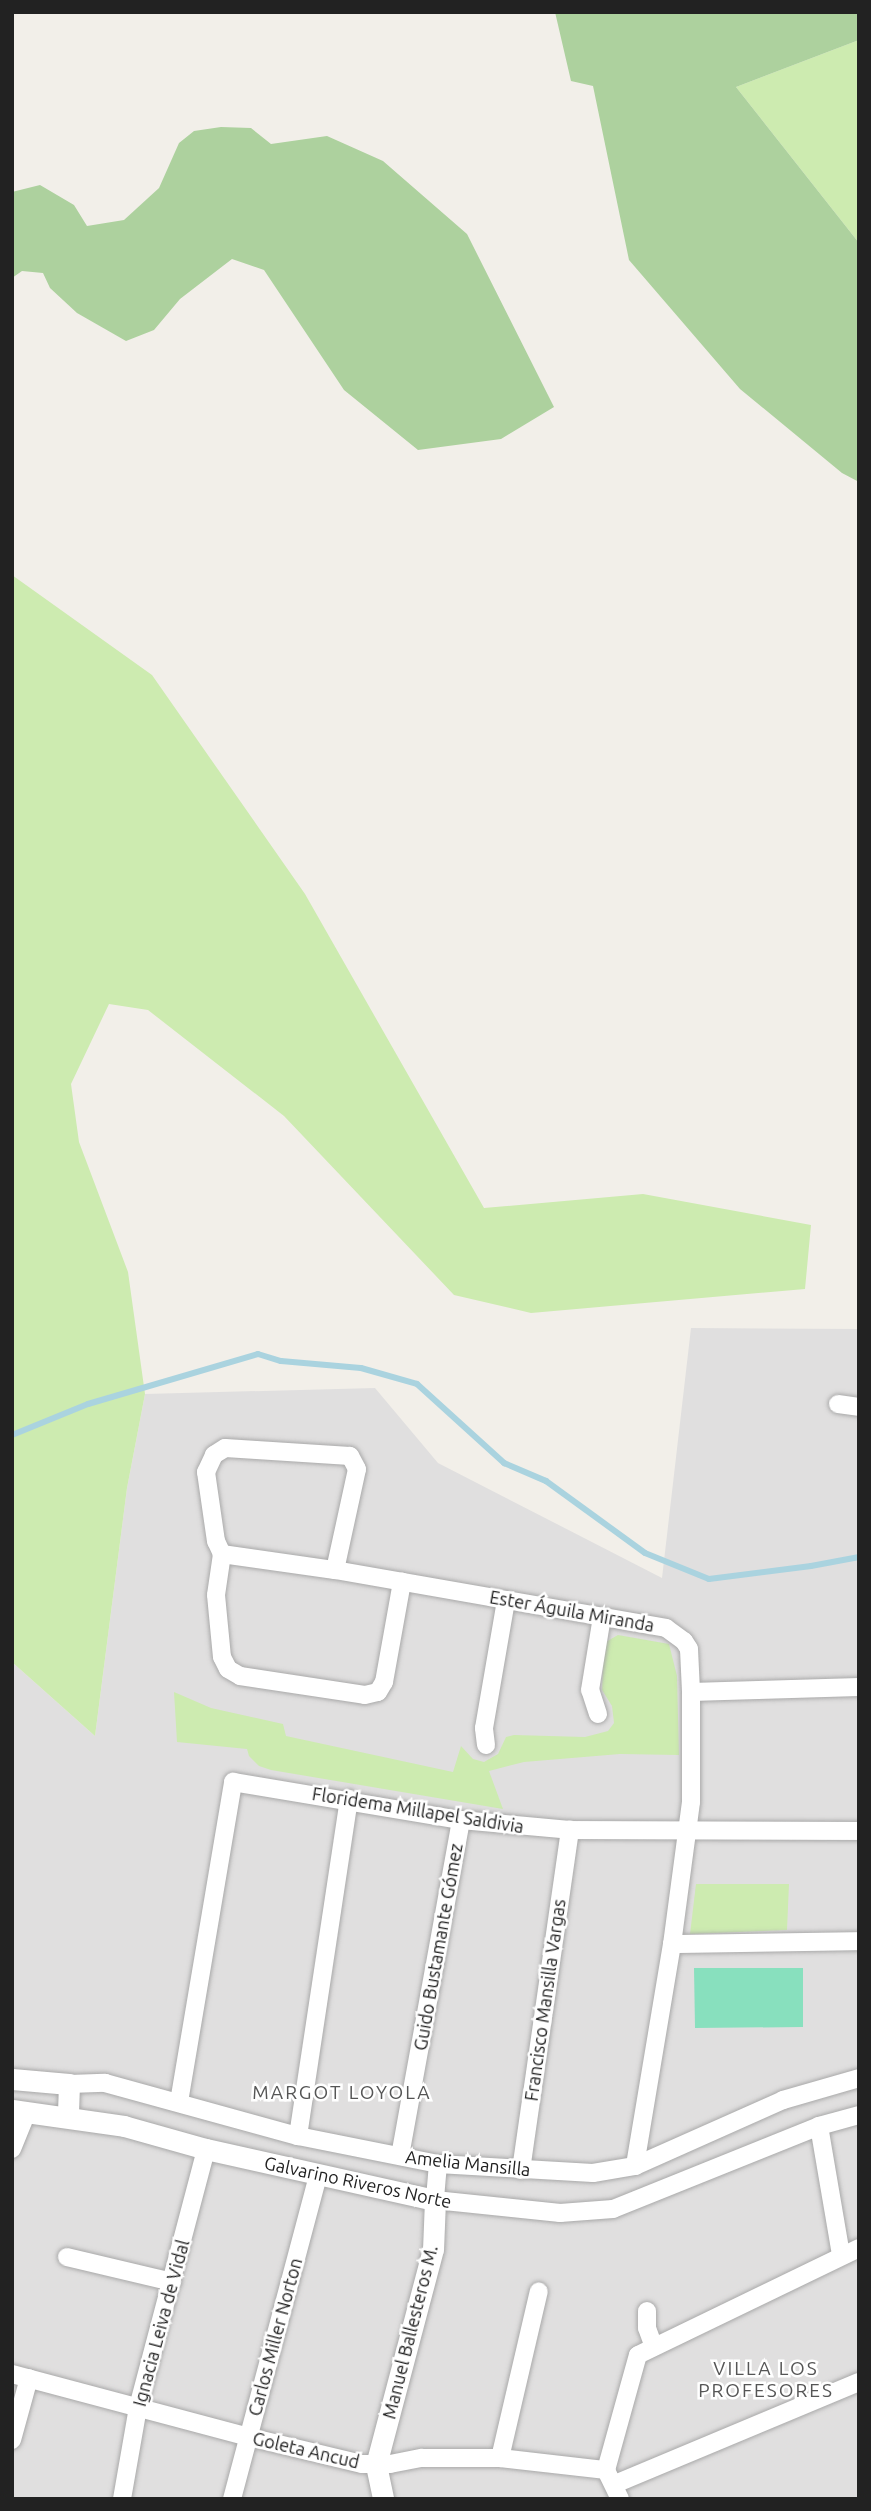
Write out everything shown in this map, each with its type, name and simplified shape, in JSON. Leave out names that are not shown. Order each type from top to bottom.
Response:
[{"type":"street","points":[[838,1404],[859,1407]]},
{"type":"street","points":[[335,1570],[357,1469],[350,1456],[225,1448],[214,1455],[206,1472],[216,1541],[222,1554],[216,1595],[222,1657],[228,1669],[240,1676],[365,1695],[378,1692],[384,1682],[402,1582]]},
{"type":"street","name":"Ester Águila Miranda","points":[[222,1554],[335,1570],[666,1628],[676,1633],[689,1649],[691,1784],[688,1829],[635,2166]]},
{"type":"street","points":[[486,1745],[484,1728],[506,1600]]},
{"type":"street","points":[[598,1714],[590,1690],[603,1616]]},
{"type":"street","points":[[691,1692],[859,1687]]},
{"type":"street","name":"Floridema Millapel Saldivia","points":[[179,2102],[233,1782],[349,1799],[461,1820],[570,1830],[859,1831]]},
{"type":"street","points":[[298,2136],[349,1799]]},
{"type":"street","name":"Guido Bustamante Gómez","points":[[400,2156],[461,1820]]},
{"type":"street","name":"Francisco Mansilla Vargas","points":[[521,2170],[570,1830]]},
{"type":"street","points":[[672,1944],[859,1941]]},
{"type":"street","name":"Amelia Mansilla","points":[[69,2084],[105,2083],[298,2136],[438,2164],[593,2173],[635,2166],[783,2100],[859,2078]]},
{"type":"street","points":[[12,2079],[69,2084],[68,2116]]},
{"type":"street","points":[[12,2149],[19,2112]]},
{"type":"street","name":"Galvarino Riveros Norte","points":[[19,2112],[68,2116],[124,2126],[317,2176],[435,2200],[560,2213],[613,2208],[819,2126],[859,2115]]},
{"type":"street","points":[[819,2126],[841,2255]]},
{"type":"street","name":"Ignacia Leiva de Vidal","points":[[122,2499],[138,2407],[206,2149]]},
{"type":"street","name":"Manuel Ballesteros M.","points":[[383,2499],[376,2465],[433,2249],[438,2164]]},
{"type":"street","name":"Carlos Miller Norton","points":[[232,2499],[317,2176]]},
{"type":"street","points":[[646,2351],[859,2248]]},
{"type":"street","points":[[67,2257],[172,2282]]},
{"type":"street","points":[[500,2458],[539,2291]]},
{"type":"street","points":[[614,2484],[646,2351],[647,2311]]},
{"type":"street","points":[[12,2440],[20,2376]]},
{"type":"street","name":"Goleta Ancud","points":[[20,2376],[249,2437],[376,2465],[422,2458],[500,2458],[614,2484]]},
{"type":"street","points":[[614,2484],[859,2382]]},
{"type":"shaded area","points":[[691,1328],[859,1329],[859,2499],[12,2499],[12,1662],[95,1736],[127,1488],[145,1394],[375,1388],[438,1463],[662,1578]]},
{"type":"green space","points":[[555,12],[859,12],[859,40],[736,87],[859,243],[859,482],[842,473],[740,389],[629,260],[593,86],[571,81]]},
{"type":"green space","points":[[859,40],[859,243],[736,87]]},
{"type":"green space","points":[[221,127],[251,128],[271,144],[327,136],[383,161],[467,234],[554,407],[501,439],[418,450],[344,390],[264,270],[232,259],[180,299],[154,330],[126,341],[77,313],[50,288],[43,273],[22,271],[12,278],[12,192],[40,185],[74,205],[87,226],[124,220],[159,188],[179,143],[194,131]]},
{"type":"green space","points":[[12,575],[152,675],[305,894],[484,1208],[643,1194],[811,1225],[805,1289],[531,1313],[454,1295],[284,1116],[148,1010],[109,1004],[71,1084],[79,1142],[128,1272],[145,1394],[127,1488],[95,1736],[12,1662]]},
{"type":"green space","points":[[618,1635],[669,1644],[677,1676],[679,1755],[620,1754],[524,1762],[489,1771],[503,1809],[271,1770],[259,1766],[249,1756],[247,1749],[177,1742],[174,1692],[211,1708],[283,1724],[286,1736],[453,1772],[461,1746],[473,1759],[484,1762],[498,1754],[506,1737],[514,1735],[585,1737],[608,1731],[614,1723],[612,1706],[602,1690],[604,1643]]},
{"type":"green space","points":[[696,1884],[789,1884],[787,1930],[690,1934]]},
{"type":"green space","points":[[694,1968],[803,1968],[803,2027],[695,2028]]},
{"type":"waterway","points":[[12,1435],[88,1404],[258,1354],[281,1361],[361,1368],[417,1384],[504,1463],[546,1481],[645,1553],[709,1579],[859,1557]]},
{"type":"district","name":"MARGOT LOYOLA","points":[[342,2093]]},
{"type":"district","name":"VILLA LOS PROFESORES","points":[[766,2380]]}]
